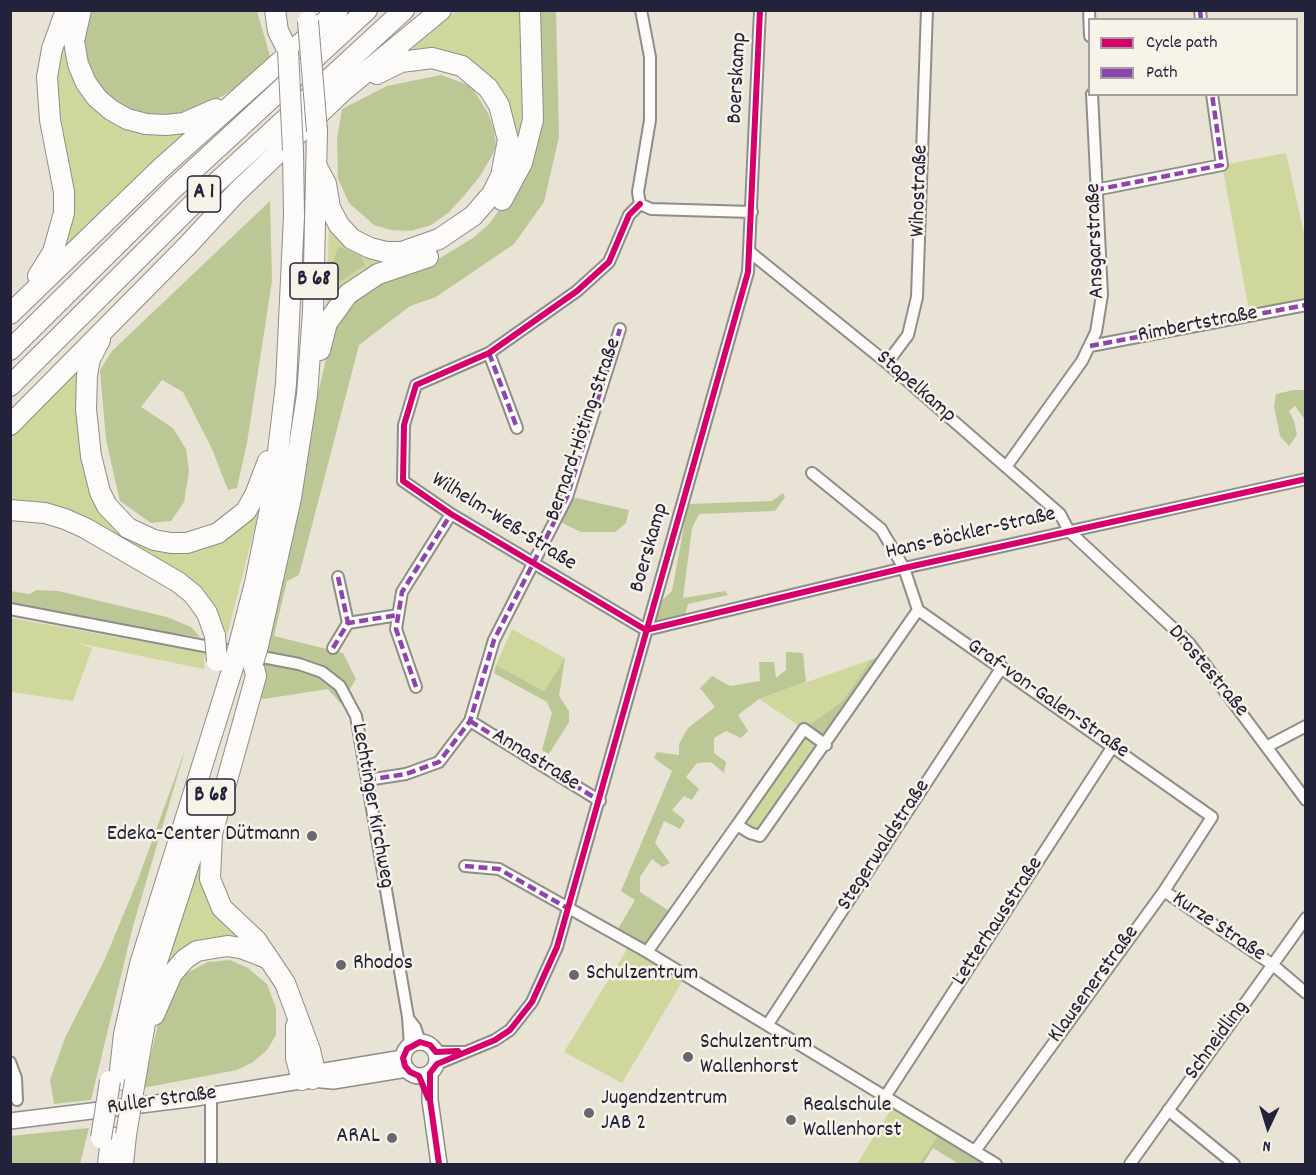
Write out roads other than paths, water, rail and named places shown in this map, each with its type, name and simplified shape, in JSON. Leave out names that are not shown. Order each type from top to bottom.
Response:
[{"type":"highway","points":[[27,297],[32,284],[53,252],[64,213],[64,192],[50,120],[47,77],[52,49],[66,10]]},
{"type":"highway","points":[[81,10],[74,41],[78,64],[86,83],[97,98],[128,119],[146,124],[184,123],[205,116],[234,96],[250,91]]},
{"type":"highway","points":[[275,10],[278,31],[287,46]]},
{"type":"highway","name":"B 68","points":[[121,1081],[116,1042],[124,1034],[152,921],[244,659],[255,583],[273,494],[286,384],[294,216],[293,150],[283,10]]},
{"type":"highway","points":[[10,314],[160,169],[338,10]]},
{"type":"highway","name":"A 1","points":[[10,350],[174,188],[367,10]]},
{"type":"highway","name":"A 1","points":[[10,386],[192,205],[404,10]]},
{"type":"highway","points":[[10,425],[187,246],[236,193],[343,91],[441,10]]},
{"type":"highway","points":[[307,395],[314,386],[321,338],[327,323],[348,294],[378,274],[431,256],[471,235],[493,213],[511,186],[522,163],[533,120],[530,10]]},
{"type":"highway","name":"B 68","points":[[121,1081],[138,1056],[154,971],[291,498],[307,395],[313,312],[317,167],[307,16]]},
{"type":"highway","points":[[317,167],[326,184],[330,208],[339,225],[352,239],[370,248],[386,252],[420,248],[457,229],[473,216],[492,194],[501,176],[508,140],[499,105],[488,88],[462,66],[440,59],[416,58],[386,68],[355,88],[343,91]]},
{"type":"highway","points":[[113,319],[90,359],[87,375],[86,409],[91,456],[97,483],[107,506],[128,528],[141,535],[171,543],[204,539],[233,524],[246,511],[267,468],[278,397],[286,384]]},
{"type":"highway","points":[[10,510],[45,513],[65,519],[85,528],[178,582],[193,594],[207,614],[215,636],[244,659],[256,676],[212,834],[210,879],[222,908],[256,940],[285,983],[314,1067],[307,1079]]},
{"type":"highway","points":[[138,1056],[147,1043],[159,1000],[172,974],[185,959],[204,949],[226,946],[241,948],[271,960]]},
{"type":"highway","points":[[108,1164],[121,1081]]},
{"type":"highway","points":[[96,1164],[113,1137]]},
{"type":"highway","points":[[113,1137],[123,1164]]},
{"type":"main road","name":"Ruller Straße","points":[[10,1121],[211,1096],[307,1079],[333,1081],[420,1060]]},
{"type":"main road","points":[[420,1060],[430,1100],[439,1164]]},
{"type":"street","points":[[641,10],[650,57],[650,120],[638,192],[640,204],[651,209],[752,212]]},
{"type":"street","name":"Boerskamp","points":[[420,1060],[467,1052],[495,1040],[521,1018],[539,987],[557,947],[748,272],[751,254],[760,10]]},
{"type":"street","name":"Wihostraße","points":[[887,363],[908,335],[917,297],[927,10]]},
{"type":"street","name":"Ansgarstraße","points":[[1006,467],[1090,346],[1096,332],[1102,295],[1092,96]]},
{"type":"street","points":[[1095,190],[1222,165],[1212,96]]},
{"type":"street","name":"Wilhelm-Weß-Straße","points":[[640,204],[629,215],[609,262],[577,291],[489,353],[416,385],[404,425],[403,481],[451,514],[646,630]]},
{"type":"street","name":"Stapelkamp","points":[[751,254],[887,363],[1060,514],[1069,531]]},
{"type":"street","name":"Rimbertstraße","points":[[1090,346],[1305,305]]},
{"type":"street","name":"Bernard-Höting-Straße","points":[[470,721],[494,640],[535,564],[567,497],[620,329]]},
{"type":"street","points":[[489,353],[517,428]]},
{"type":"street","points":[[736,825],[760,836],[826,746],[918,610],[904,568],[881,529],[812,473]]},
{"type":"street","name":"Hans-Böckler-Straße","points":[[646,630],[904,568],[1305,479]]},
{"type":"street","points":[[416,687],[396,629],[402,592],[451,514]]},
{"type":"street","name":"Drostestraße","points":[[1069,531],[1189,644],[1268,746],[1305,800]]},
{"type":"street","points":[[333,648],[348,623],[338,577]]},
{"type":"street","name":"Lechtinger Kirchweg","points":[[10,609],[299,664],[322,672],[340,686],[356,716],[408,1017],[420,1060]]},
{"type":"street","name":"Graf-von-Galen-Straße","points":[[918,610],[1212,817]]},
{"type":"street","points":[[348,623],[398,615]]},
{"type":"street","name":"Stegerwaldstraße","points":[[768,1024],[1002,667]]},
{"type":"street","points":[[367,780],[406,774],[439,762],[470,721]]},
{"type":"street","name":"Annastraße","points":[[470,721],[600,801]]},
{"type":"street","points":[[1268,746],[1305,726]]},
{"type":"street","points":[[647,952],[804,729],[826,746]]},
{"type":"street","name":"Letterhausstraße","points":[[885,1097],[1113,746]]},
{"type":"street","name":"Klausenerstraße","points":[[975,1151],[1164,891],[1212,817]]},
{"type":"street","points":[[465,866],[499,869],[647,952],[995,1164]]},
{"type":"street","name":"Kurze Straße","points":[[1164,891],[1272,965],[1305,993]]},
{"type":"street","name":"Schneidling","points":[[1130,1164],[1305,918]]},
{"type":"street","points":[[10,1062],[16,1078],[16,1100]]},
{"type":"street","points":[[211,1096],[211,1164]]},
{"type":"street","points":[[1168,1110],[1234,1164]]},
{"type":"place","name":"Edeka-Center Dütmann","points":[[312,836]]},
{"type":"place","name":"Rhodos","points":[[341,965]]},
{"type":"place","name":"Schulzentrum","points":[[574,975]]},
{"type":"place","name":"Schulzentrum Wallenhorst","points":[[688,1057]]},
{"type":"place","name":"Jugendzentrum JAB 2","points":[[589,1113]]},
{"type":"place","name":"Realschule Wallenhorst","points":[[791,1120]]},
{"type":"place","name":"ARAL","points":[[392,1138]]}]
